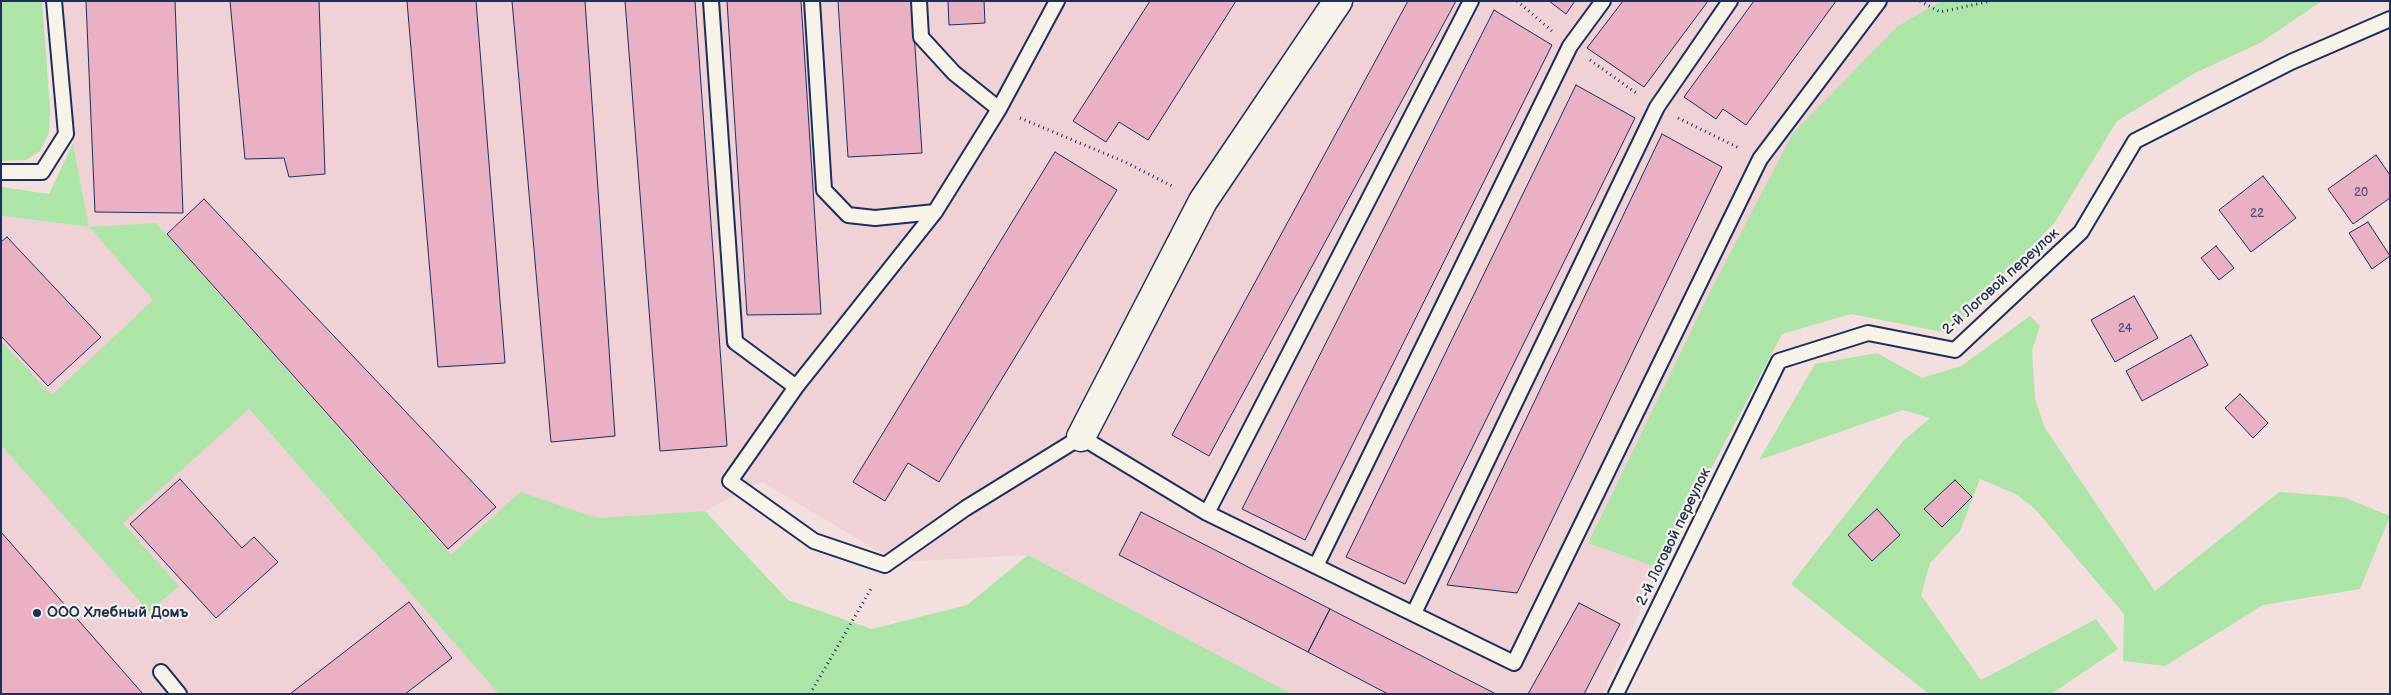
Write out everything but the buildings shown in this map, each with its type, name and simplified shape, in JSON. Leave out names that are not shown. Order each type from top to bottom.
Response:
[{"type":"street","points":[[1081,436],[1203,201],[1338,1]]},
{"type":"lane","points":[[1,172],[42,172],[66,134],[54,1]]},
{"type":"lane","points":[[711,1],[735,342],[796,387]]},
{"type":"lane","points":[[812,1],[824,190],[848,215],[875,218],[935,212]]},
{"type":"lane","points":[[919,1],[921,37],[954,73],[999,109]]},
{"type":"lane","points":[[1058,1],[999,109],[935,212],[796,387],[730,481],[814,541],[885,565],[966,508],[1081,436],[1207,513],[1514,663],[1760,159],[1879,1]]},
{"type":"lane","points":[[1207,513],[1471,1]]},
{"type":"lane","points":[[1316,566],[1570,46],[1603,1]]},
{"type":"lane","points":[[1414,613],[1657,107],[1730,1]]},
{"type":"lane","name":"2-й Логовой переулок","points":[[1616,694],[1779,361],[1868,333],[1955,350],[2081,232],[2135,141],[2292,62],[2390,19]]},
{"type":"lane","points":[[161,672],[179,694]]},
{"type":"path","points":[[1517,1],[1570,46],[1657,107],[1760,159]]},
{"type":"path","points":[[1920,1],[1940,12],[1991,1]]},
{"type":"path","points":[[999,109],[1125,162],[1203,201]]},
{"type":"path","points":[[810,694],[885,565]]},
{"type":"shaded area","points":[[57,1],[1941,1],[1898,26],[1709,294],[1588,542],[1659,568],[1603,694],[1292,694],[1028,555],[897,562],[762,482],[705,511],[597,518],[520,493],[451,555],[156,223],[90,228],[499,694],[1,694],[1,216],[89,227],[73,143]]},
{"type":"green space","points":[[1,1],[42,1],[50,108],[49,133],[40,151],[26,160],[1,161]]},
{"type":"green space","points":[[1941,1],[2322,1],[2260,43],[2195,73],[2117,121],[2055,222],[1948,333],[1851,314],[1782,334],[1659,568],[1588,543],[1709,294],[1793,133],[1898,26]]},
{"type":"green space","points":[[73,143],[89,227],[1,216],[1,187],[49,194]]},
{"type":"green space","points":[[156,223],[451,555],[520,492],[597,518],[705,511],[788,600],[872,629],[967,605],[1028,555],[1292,694],[499,694],[249,409],[123,523],[179,586],[149,612],[1,445],[1,341],[52,395],[153,300],[89,227]]},
{"type":"green space","points":[[2030,316],[2040,326],[2032,351],[2035,399],[2045,428],[2155,591],[2279,492],[2343,497],[2390,516],[2360,589],[2263,605],[2165,666],[2123,661],[2124,614],[2035,509],[2016,494],[1980,479],[1960,531],[1930,563],[1921,595],[1981,680],[2096,619],[2118,649],[2051,694],[1929,694],[1791,584],[1903,441],[1930,418],[1903,410],[1759,460],[1815,364],[1877,353],[1922,378],[1961,366]]},
{"type":"place","name":"ООО Хлебный Домъ","points":[[37,613]]}]
